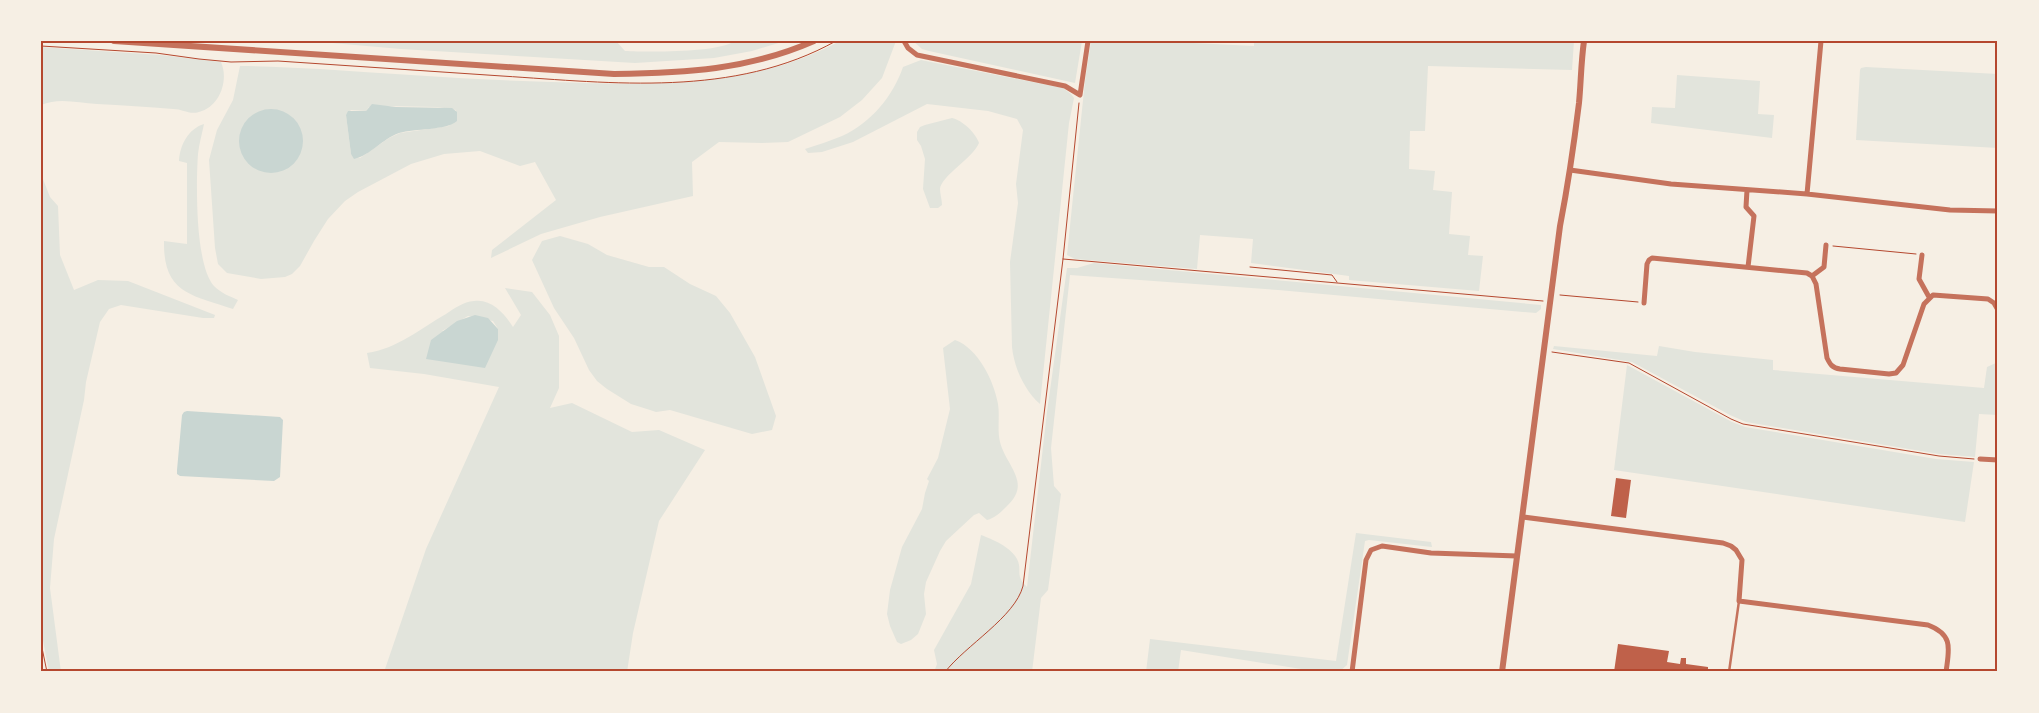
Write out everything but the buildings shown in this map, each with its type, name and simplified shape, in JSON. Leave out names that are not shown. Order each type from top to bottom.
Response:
[{"type":"street","points":[[114,41],[624,74],[671,73],[731,67],[783,54],[814,41]]},
{"type":"street","points":[[904,41],[908,48],[917,55],[1065,86],[1080,95],[1088,41]]},
{"type":"street","points":[[1502,672],[1560,226],[1570,170],[1584,41]]},
{"type":"street","points":[[1807,194],[1821,41]]},
{"type":"street","points":[[1570,170],[1671,184],[1807,194],[1950,210],[1998,211]]},
{"type":"street","points":[[1747,190],[1746,207],[1754,216],[1748,267]]},
{"type":"street","points":[[1812,276],[1824,268],[1826,246]]},
{"type":"street","points":[[1922,255],[1919,280],[1930,297]]},
{"type":"street","points":[[1644,302],[1647,264],[1652,258],[1803,272],[1812,276],[1816,284],[1827,358],[1832,366],[1840,369],[1889,374],[1896,373],[1903,365],[1924,304],[1930,297],[1938,294],[1988,299],[1994,303],[1998,310]]},
{"type":"street","points":[[1980,459],[1998,460]]},
{"type":"street","points":[[1523,518],[1723,543],[1731,546],[1742,560],[1739,601],[1928,625],[1940,632],[1947,640],[1949,647],[1946,672]]},
{"type":"street","points":[[1352,672],[1366,560],[1371,550],[1382,546],[1431,553],[1517,556]]},
{"type":"lane","points":[[1729,672],[1739,601]]},
{"type":"path","points":[[945,672],[960,654],[1014,607],[1021,596],[1063,259],[1080,95]]},
{"type":"path","points":[[1826,246],[1922,255]]},
{"type":"path","points":[[1063,259],[1551,302]]},
{"type":"path","points":[[1250,267],[1332,275],[1337,283]]},
{"type":"path","points":[[1552,294],[1644,302]]},
{"type":"path","points":[[1544,352],[1629,363],[1743,424],[1939,456],[1980,459]]},
{"type":"path","points":[[41,643],[47,672]]},
{"type":"shaded area","points":[[309,41],[616,41],[625,51],[650,52],[699,50],[726,45],[735,41],[785,41],[752,51],[714,58],[635,63],[401,49]]},
{"type":"shaded area","points":[[840,41],[896,41],[882,78],[862,100],[840,117],[788,142],[719,142],[692,162],[693,196],[600,217],[541,234],[491,258],[492,250],[556,200],[535,162],[520,166],[480,151],[444,154],[411,164],[345,201],[328,219],[300,266],[292,274],[285,277],[261,279],[227,273],[218,264],[215,248],[209,160],[217,130],[233,100],[240,66],[436,77],[625,84],[698,81],[734,76],[770,68],[805,57]],"holes":[[[385,106],[438,107],[456,110],[449,126],[400,133],[389,138],[360,158],[351,154],[346,115],[351,110],[366,111],[369,107]]]},
{"type":"shaded area","points":[[913,41],[1082,41],[1075,83],[929,51],[922,49]]},
{"type":"shaded area","points":[[1091,41],[1153,41],[1254,46],[1254,41],[1574,41],[1572,70],[1428,66],[1425,131],[1410,131],[1409,169],[1435,171],[1433,190],[1452,192],[1449,234],[1470,236],[1468,255],[1483,256],[1479,291],[1349,280],[1349,276],[1251,263],[1253,239],[1200,235],[1197,269],[1075,259],[1067,255],[1085,81]]},
{"type":"shaded area","points":[[41,47],[160,55],[221,62],[224,77],[223,84],[221,92],[212,105],[195,113],[177,109],[69,101],[55,101],[41,105]]},
{"type":"shaded area","points":[[921,60],[1063,88],[1074,98],[1069,123],[1040,404],[1029,392],[1021,378],[1012,347],[1010,262],[1018,203],[1016,184],[1023,130],[1017,119],[988,111],[927,104],[853,142],[822,152],[808,153],[805,149],[842,136],[862,124],[880,108],[899,78],[903,67]]},
{"type":"shaded area","points":[[1866,67],[1998,74],[1998,148],[1856,140],[1860,70]]},
{"type":"shaded area","points":[[1677,75],[1760,81],[1758,114],[1774,115],[1772,138],[1651,123],[1652,107],[1675,108]]},
{"type":"shaded area","points":[[372,104],[396,107],[452,108],[457,112],[457,121],[438,128],[399,133],[366,154],[354,159],[351,154],[346,115],[348,111],[366,111]]},
{"type":"shaded area","points":[[271,109],[283,111],[294,118],[301,129],[303,141],[301,153],[294,164],[283,171],[271,173],[259,171],[248,164],[241,153],[239,141],[241,129],[248,118],[259,111]]},
{"type":"shaded area","points":[[952,118],[960,121],[968,128],[975,135],[979,143],[971,155],[942,184],[940,189],[942,205],[938,208],[930,208],[923,189],[925,159],[917,140],[917,132],[920,127],[925,125]]},
{"type":"shaded area","points":[[204,124],[198,150],[197,167],[200,243],[203,261],[214,286],[238,300],[233,309],[204,300],[182,289],[174,282],[168,272],[165,258],[164,241],[187,244],[187,163],[179,161],[186,138],[198,126]]},
{"type":"shaded area","points":[[41,174],[50,197],[58,206],[60,255],[74,290],[98,280],[128,281],[215,315],[214,318],[203,318],[121,305],[109,309],[100,322],[54,539],[50,588],[61,672],[49,672],[41,630]]},
{"type":"shaded area","points":[[560,236],[588,244],[607,255],[649,267],[664,267],[690,284],[716,296],[730,313],[755,357],[776,416],[772,430],[752,434],[670,410],[656,412],[631,404],[597,381],[589,370],[574,338],[554,308],[532,260],[542,241]]},
{"type":"shaded area","points":[[1094,263],[1541,305],[1541,309],[1536,313],[1278,290],[1070,275],[1051,448],[1054,486],[1061,494],[1048,590],[1041,598],[1032,672],[934,672],[937,664],[934,650],[971,584],[981,535],[1001,544],[1014,555],[1019,563],[1021,579],[1027,587],[1047,412],[1067,268],[1077,268]]},
{"type":"shaded area","points":[[505,288],[532,292],[550,315],[559,336],[559,388],[550,408],[572,403],[632,432],[659,430],[705,450],[659,521],[633,633],[627,672],[384,672],[426,549],[499,387],[424,374],[370,368],[367,353],[399,343],[456,308],[470,302],[480,301],[492,304],[502,312],[513,327],[521,315]],"holes":[[[468,316],[493,321],[498,329],[442,331]]]},
{"type":"shaded area","points":[[475,315],[488,318],[498,329],[498,340],[485,368],[426,359],[431,340],[457,321]]},
{"type":"shaded area","points":[[955,340],[971,350],[978,358],[993,385],[998,404],[1000,442],[1018,482],[1017,490],[1014,498],[997,515],[987,520],[979,513],[974,515],[946,541],[926,582],[924,594],[926,614],[918,634],[911,640],[901,644],[897,642],[887,614],[890,590],[902,547],[922,509],[929,481],[927,479],[938,458],[950,409],[943,348]]},
{"type":"shaded area","points":[[1554,346],[1657,356],[1659,346],[1695,352],[1773,360],[1773,370],[1984,388],[1987,367],[1998,362],[1998,415],[1979,414],[1975,457],[1939,454],[1746,422],[1632,362],[1553,349]]},
{"type":"shaded area","points":[[1627,365],[1732,422],[1745,427],[1936,459],[1974,462],[1965,522],[1614,470]]},
{"type":"shaded area","points":[[187,411],[280,417],[283,420],[280,477],[274,481],[180,476],[177,474],[182,415]]},
{"type":"shaded area","points":[[1356,533],[1431,542],[1432,547],[1365,541],[1347,665],[1339,672],[1320,672],[1181,650],[1178,672],[1146,672],[1150,639],[1336,661]]}]
